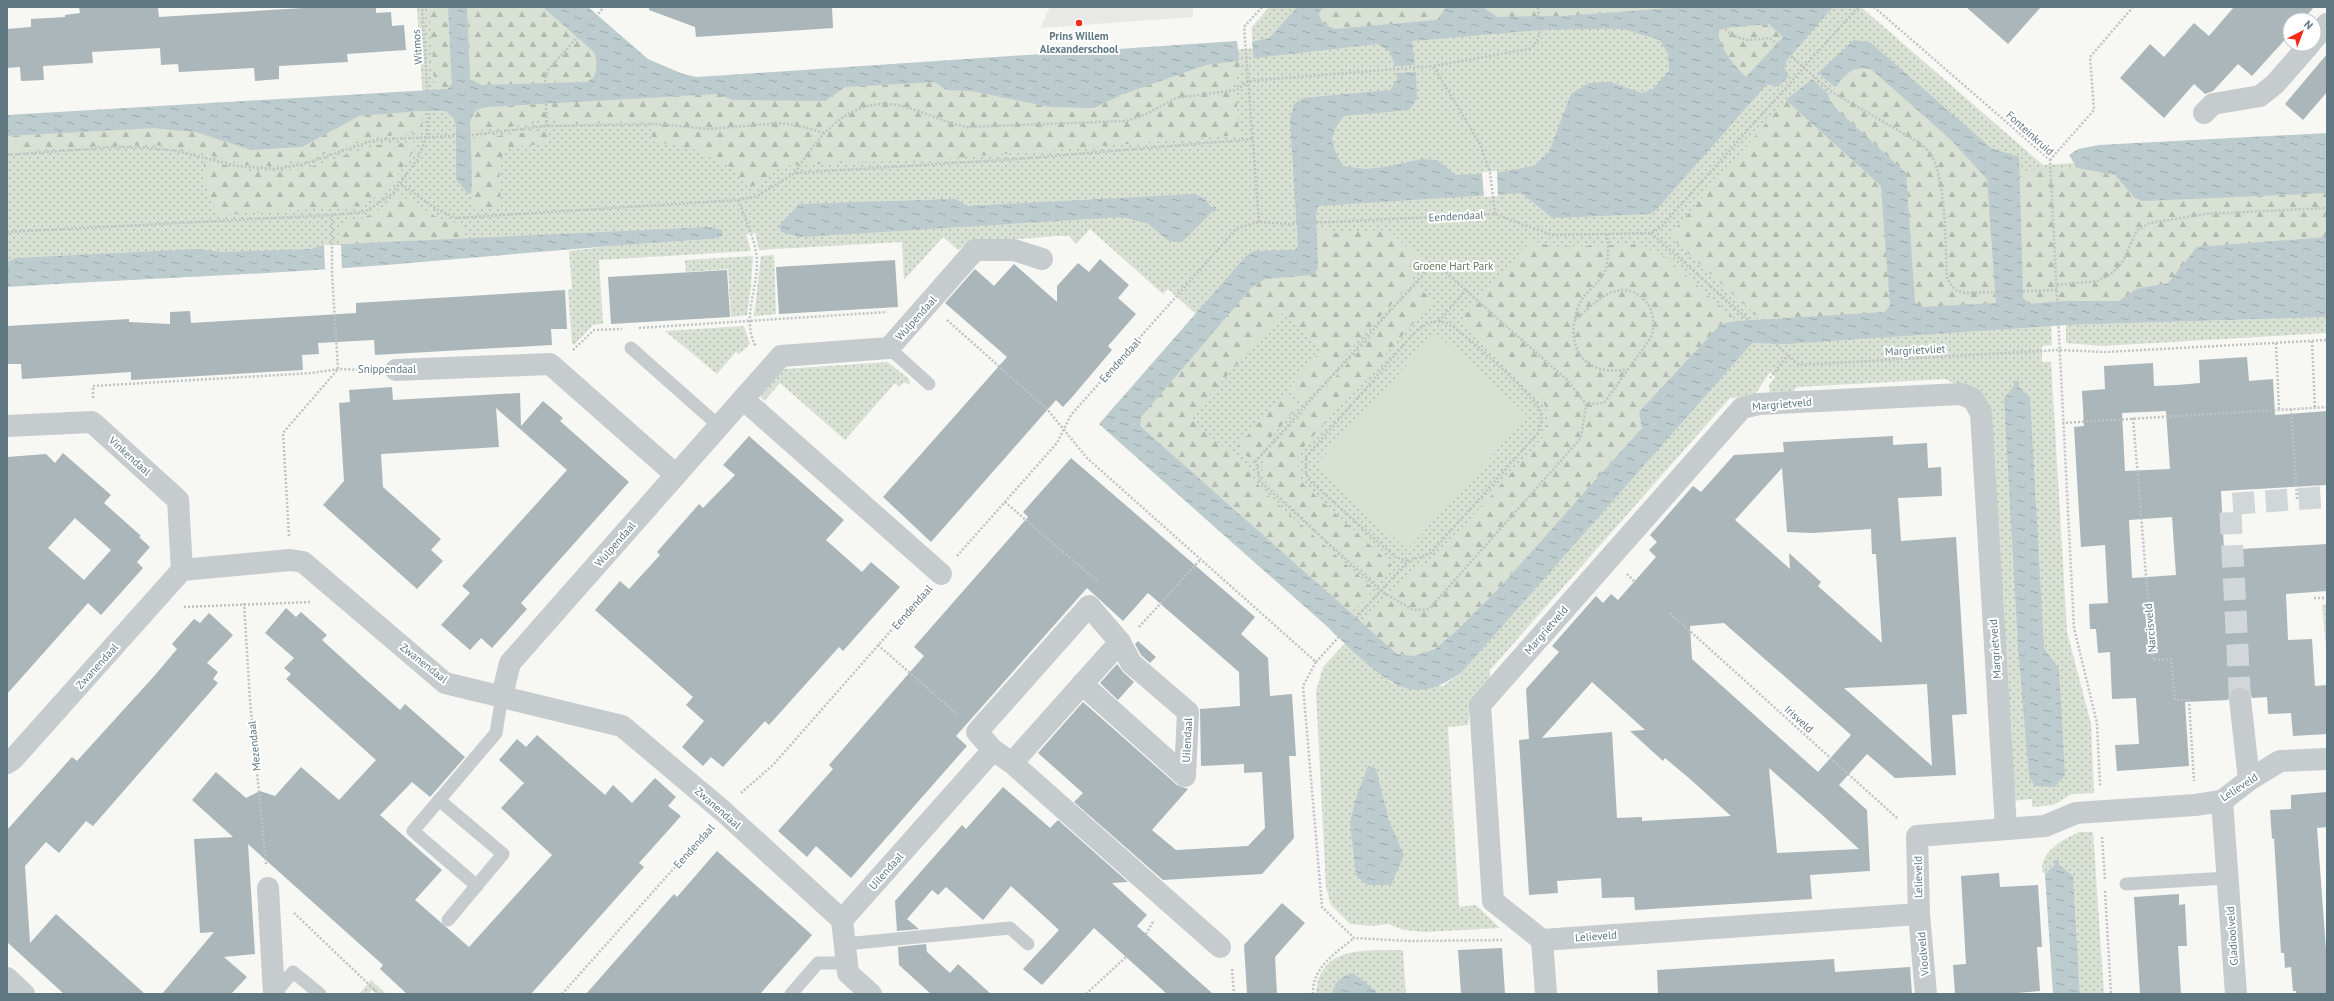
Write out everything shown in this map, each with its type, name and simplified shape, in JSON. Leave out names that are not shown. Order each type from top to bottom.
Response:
[{"type":"street","points":[[2204,113],[2213,104],[2260,96],[2275,84],[2303,52]]},
{"type":"street","name":"Wulpendaal","points":[[502,696],[510,663],[781,356],[889,348],[975,250],[1014,250],[1042,259]]},
{"type":"street","points":[[550,364],[676,475]]},
{"type":"street","name":"Snippendaal","points":[[396,370],[550,364]]},
{"type":"street","name":"Margrietveld","points":[[1542,940],[1493,901],[1480,705],[1742,408],[1759,404],[1961,394],[1973,399],[1981,413],[2006,828]]},
{"type":"street","points":[[743,399],[941,574]]},
{"type":"street","points":[[7,426],[92,422]]},
{"type":"street","name":"Vinkendaal","points":[[92,422],[178,500],[182,570]]},
{"type":"street","name":"Zwanendaal","points":[[7,763],[13,759],[182,570],[290,560],[303,562],[445,683],[622,726],[724,812],[842,920]]},
{"type":"street","points":[[1089,606],[977,732],[993,750],[1012,763],[1220,947]]},
{"type":"street","name":"Uilendaal","points":[[1082,684],[1185,776],[1188,712],[1131,663],[1120,642],[1089,606]]},
{"type":"street","points":[[1012,763],[1120,642]]},
{"type":"street","points":[[2240,699],[2249,780]]},
{"type":"street","name":"Uilendaal","points":[[842,920],[993,750]]},
{"type":"street","name":"Lelieveld","points":[[1542,940],[1919,914],[1917,836],[2045,826],[2076,813],[2196,805],[2222,800],[2249,780],[2280,761],[2327,759]]},
{"type":"street","name":"Gladioolveld","points":[[2222,800],[2236,994]]},
{"type":"street","points":[[268,888],[274,994]]},
{"type":"street","name":"Vioolveld","points":[[1919,914],[1926,994]]},
{"type":"street","points":[[842,920],[848,973],[871,994]]},
{"type":"street","points":[[1542,940],[1546,994]]},
{"type":"street","points":[[7,978],[24,994]]},
{"type":"lane","points":[[631,348],[719,426]]},
{"type":"lane","points":[[889,348],[929,384]]},
{"type":"lane","points":[[477,886],[413,831],[496,733],[502,696]]},
{"type":"lane","points":[[439,800],[503,854],[448,920]]},
{"type":"lane","points":[[2126,884],[2227,878]]},
{"type":"lane","points":[[791,994],[818,963],[846,954],[1010,928],[1028,944]]},
{"type":"lane","points":[[274,994],[294,972],[320,994]]},
{"type":"path","name":"Witmos","points":[[7,232],[332,215],[364,212],[392,194],[401,184],[417,160],[427,136],[429,115],[422,7]]},
{"type":"path","points":[[547,126],[548,110],[545,79],[548,70],[604,7]]},
{"type":"path","points":[[1259,222],[1244,27],[1262,7]]},
{"type":"path","points":[[401,184],[438,210],[456,218],[738,200],[757,196],[795,173],[824,133],[852,111],[875,104],[886,104],[909,108],[947,123],[967,127],[1126,121],[1146,114],[1176,98],[1237,90],[1248,80],[1419,68],[1529,49],[1537,43],[1540,32],[1538,7]]},
{"type":"path","points":[[1697,7],[1733,36],[1748,40],[1765,37],[1775,42],[1832,92],[1920,143],[1929,152],[1937,167],[1942,192],[1947,279],[1955,290],[1965,293],[2057,290]]},
{"type":"path","points":[[1651,233],[1661,227],[1858,7]]},
{"type":"path","name":"Fonteinkruid","points":[[1874,7],[2050,160],[2058,295],[2058,350],[2074,628],[2097,724],[2111,994]]},
{"type":"path","points":[[2050,160],[2094,110],[2090,57],[2133,7]]},
{"type":"path","points":[[1433,66],[1480,144],[1490,172],[1494,214]]},
{"type":"path","points":[[7,155],[114,147],[151,148],[178,151],[238,166],[276,169],[304,164],[375,140],[427,136],[472,135],[547,126],[658,124],[709,129],[781,124],[804,127],[824,133]]},
{"type":"path","points":[[795,173],[1018,159],[1253,139]]},
{"type":"path","points":[[738,200],[755,245],[755,285],[748,321],[755,346],[771,366]]},
{"type":"path","points":[[2057,285],[2098,281],[2111,274],[2122,263],[2136,230],[2150,223],[2205,214],[2327,208]]},
{"type":"path","name":"Eendendaal","points":[[562,994],[747,786],[773,765],[1057,443],[1063,428],[1071,415],[1237,228],[1259,222],[1288,224],[1494,214],[1552,234],[1651,233]]},
{"type":"path","points":[[290,560],[283,433],[338,369],[332,274],[332,215]]},
{"type":"path","name":"Margrietvliet","points":[[1651,233],[1799,365],[2058,350]]},
{"type":"path","points":[[1607,234],[1609,253],[1604,273],[1578,305],[1574,336],[1577,349],[1586,361],[1598,369],[1612,372],[1629,368]]},
{"type":"path","points":[[1434,262],[1466,290],[1566,379],[1586,404],[1581,438],[1429,609],[1413,610],[1381,591],[1260,481],[1256,461],[1434,262]]},
{"type":"path","points":[[1439,321],[1466,290]]},
{"type":"path","points":[[1575,320],[1611,292],[1629,292],[1643,299],[1652,312],[1653,332],[1604,403],[1586,404]]},
{"type":"path","points":[[638,328],[923,310],[943,316],[1047,409],[1087,458],[1316,662]]},
{"type":"path","points":[[1408,562],[1394,557],[1309,480],[1306,472],[1306,457],[1415,332],[1427,323],[1439,321],[1455,328],[1529,394],[1539,407],[1542,420],[1537,434],[1430,554],[1408,562],[1316,662],[1303,686],[1322,907],[1354,938],[1410,941],[1503,940]]},
{"type":"path","points":[[550,364],[576,348],[594,330],[630,328]]},
{"type":"path","points":[[2058,350],[2106,352],[2327,340]]},
{"type":"path","points":[[2312,341],[2314,408]]},
{"type":"path","points":[[2276,343],[2279,410]]},
{"type":"path","name":"Snippendaal","points":[[92,422],[93,386],[312,373],[338,369],[396,370]]},
{"type":"path","points":[[2062,423],[2327,407]]},
{"type":"path","points":[[2291,409],[2297,499]]},
{"type":"path","name":"Narcisveld","points":[[2133,418],[2153,660],[2171,659],[2175,700],[2190,700],[2196,805]]},
{"type":"path","points":[[1005,502],[1098,582],[1085,595],[1089,606]]},
{"type":"path","points":[[1120,642],[1129,638],[1200,560]]},
{"type":"path","points":[[2314,598],[2327,598]]},
{"type":"path","name":"Mezendaal","points":[[268,888],[250,701],[244,603],[348,601]]},
{"type":"path","name":"Irisveld","points":[[1670,613],[1917,836]]},
{"type":"path","points":[[878,645],[977,732]]},
{"type":"path","points":[[268,888],[379,994]]},
{"type":"path","points":[[1313,994],[1315,981],[1324,964],[1354,938]]},
{"type":"path","points":[[1086,994],[1126,957]]},
{"type":"shaded area","name":"Prins Willem Alexanderschool","points":[[1050,7],[1193,7],[1193,17],[1040,28]]},
{"type":"green space","name":"Groene Hart Park","points":[[417,7],[567,7],[655,86],[951,70],[1270,47],[1304,7],[1861,7],[2043,165],[2327,146],[2327,303],[2041,326],[2051,326],[2052,345],[2042,346],[2042,362],[2051,362],[2067,632],[2091,724],[2094,793],[2072,794],[2053,805],[2032,807],[2032,799],[2012,801],[1979,392],[1970,387],[1955,384],[1946,379],[1797,387],[1791,394],[1770,395],[1769,385],[1775,377],[1770,372],[1754,396],[1730,398],[1490,670],[1490,682],[1471,704],[1468,725],[1448,727],[1459,907],[1476,905],[1500,928],[1425,932],[1404,930],[1388,924],[1373,926],[1350,924],[1331,905],[1326,887],[1316,691],[1323,667],[1345,643],[1392,683],[1443,686],[1462,672],[1746,349],[1400,672],[1114,419],[1198,316],[1168,289],[1163,294],[1090,229],[1076,244],[1069,236],[1058,236],[969,243],[958,250],[943,237],[904,280],[902,242],[759,250],[755,233],[746,234],[751,251],[599,260],[603,324],[593,325],[574,345],[572,343],[568,290],[572,289],[569,251],[619,245],[714,239],[722,236],[7,276],[7,128],[423,102]]},
{"type":"green space","points":[[429,7],[448,7],[452,84],[447,89],[435,90]]},
{"type":"green space","points":[[467,7],[543,7],[595,53],[597,67],[594,77],[587,82],[481,85],[470,79]]},
{"type":"green space","points":[[1269,7],[1297,7],[1269,39],[1252,42],[1252,27]]},
{"type":"green space","points":[[1323,7],[1446,7],[1437,20],[1335,29],[1326,25],[1321,19],[1319,13]]},
{"type":"green space","points":[[1483,7],[1687,7],[1562,16],[1497,17]]},
{"type":"green space","points":[[1769,24],[1783,37],[1746,77],[1732,62],[1724,49],[1719,36],[1719,30]]},
{"type":"green space","points":[[1239,61],[1240,72],[1235,78],[1239,135],[940,159],[792,165],[782,167],[751,187],[741,180],[730,167],[691,148],[652,141],[652,122],[557,124],[552,118],[540,120],[531,124],[470,131],[470,121],[476,110],[486,107],[716,94],[733,100],[825,101],[844,87],[935,82],[947,90],[972,91],[1050,107],[1094,108],[1121,95],[1206,65]]},
{"type":"green space","points":[[1861,67],[1872,70],[1950,139],[1987,179],[1996,303],[1922,307],[1915,303],[1906,173],[1831,104],[1827,97],[1851,70]]},
{"type":"green space","points":[[1786,100],[1881,186],[1890,305],[1885,312],[1759,321],[1757,316],[1669,236]]},
{"type":"green space","points":[[420,111],[423,121],[420,132],[372,138],[302,161],[276,166],[251,166],[179,147],[151,145],[69,147],[7,152],[7,136],[153,128],[196,132],[251,150],[302,147],[359,116]]},
{"type":"green space","points":[[548,130],[547,143],[509,148],[499,160],[501,208],[475,209],[471,193],[470,139]]},
{"type":"green space","points":[[414,142],[417,146],[387,190],[361,206],[217,215],[204,181],[204,160],[250,171],[276,172],[304,169],[377,145]]},
{"type":"green space","points":[[2077,168],[2115,175],[2135,198],[2143,201],[2327,193],[2327,237],[2197,247],[2168,283],[2136,289],[2119,301],[2065,301],[2030,304],[2023,298],[2020,171]]},
{"type":"green space","points":[[396,197],[404,197],[441,220],[465,224],[463,239],[341,245],[341,227],[345,221],[360,219],[373,214]]},
{"type":"green space","points":[[1324,229],[1334,233],[1388,230],[1425,262],[1410,280],[1412,282],[1303,401],[1289,388],[1323,348],[1283,313],[1190,417],[1231,454],[1233,452],[1246,465],[1246,468],[1263,491],[1374,589],[1365,600],[1351,612],[1140,426],[1140,417],[1252,287],[1265,279],[1312,275],[1318,269],[1317,230]]},
{"type":"green space","points":[[1531,240],[1553,247],[1643,244],[1653,253],[1657,250],[1737,321],[1721,324],[1639,412],[1642,428],[1499,588],[1457,630],[1435,649],[1414,656],[1397,654],[1363,624],[1374,608],[1414,568],[1431,563],[1543,437],[1547,426],[1547,411],[1540,396],[1459,322]]},
{"type":"green space","points":[[774,255],[776,314],[754,316],[761,256]]},
{"type":"green space","points":[[753,256],[747,315],[731,317],[728,269],[686,272],[685,260]]},
{"type":"green space","points":[[1417,286],[1433,301],[1300,451],[1298,460],[1298,468],[1304,485],[1392,565],[1378,584],[1269,486],[1263,476],[1262,464],[1264,457]]},
{"type":"green space","points":[[2327,317],[2327,333],[2102,346],[2066,343],[2066,325]]},
{"type":"green space","points":[[744,326],[750,344],[739,354],[736,352],[717,374],[665,331]]},
{"type":"green space","points":[[1436,333],[1528,416],[1407,550],[1315,466]]},
{"type":"green space","points":[[888,362],[909,379],[910,385],[904,382],[899,387],[895,383],[845,440],[780,383],[764,401],[760,396],[784,369]]},
{"type":"green space","points":[[1285,393],[1299,405],[1251,460],[1237,447]]},
{"type":"green space","points":[[2327,604],[2327,647],[2326,647],[2322,605]]},
{"type":"green space","points":[[2079,832],[2093,832],[2104,994],[2080,994],[2073,876],[2059,864],[2055,864],[2045,874],[2042,871],[2045,857],[2049,852],[2060,842]]},
{"type":"green space","points":[[1403,950],[1406,994],[1316,994],[1319,978],[1326,966],[1335,958],[1360,951]]},
{"type":"green space","points":[[371,980],[386,994],[376,994],[372,990],[368,994],[359,994]]},
{"type":"water","points":[[448,7],[467,7],[470,79],[481,85],[587,82],[594,77],[597,67],[595,53],[543,7],[588,7],[648,59],[683,74],[697,77],[1237,41],[1239,61],[1206,65],[1121,95],[1094,108],[1050,107],[972,91],[946,90],[935,82],[845,87],[825,101],[733,100],[716,94],[486,107],[476,110],[470,121],[472,184],[471,193],[468,194],[456,179],[456,125],[453,117],[445,111],[420,111],[359,116],[302,147],[251,150],[196,132],[153,128],[7,136],[7,115],[447,89],[452,84]]},
{"type":"water","points":[[1297,7],[1323,7],[1319,13],[1321,19],[1326,25],[1335,29],[1437,20],[1446,7],[1483,7],[1497,17],[1562,16],[1687,7],[1833,7],[1788,59],[1784,67],[1789,76],[1778,87],[1767,84],[1656,210],[1650,214],[1552,218],[1522,193],[1318,206],[1316,215],[1318,269],[1312,275],[1265,279],[1252,287],[1141,417],[1140,426],[1397,654],[1414,656],[1435,649],[1457,630],[1499,588],[1642,428],[1639,412],[1721,324],[1737,321],[1885,312],[1890,305],[1881,186],[1786,100],[1812,79],[1828,94],[1831,104],[1906,173],[1915,303],[1922,307],[1996,303],[1987,179],[1950,139],[1872,70],[1859,68],[1850,71],[1835,87],[1818,73],[1854,40],[1870,42],[1991,148],[2019,157],[2023,298],[2030,304],[2065,301],[2119,301],[2136,289],[2168,283],[2197,247],[2327,237],[2327,317],[2066,325],[1785,344],[1752,343],[1462,672],[1442,684],[1429,689],[1414,690],[1406,688],[1396,684],[1373,669],[1099,424],[1246,256],[1254,251],[1295,250],[1298,246],[1290,120],[1294,104],[1303,98],[1390,90],[1397,80],[1396,73],[1416,72],[1417,99],[1409,110],[1344,116],[1335,130],[1332,140],[1335,151],[1343,166],[1365,169],[1386,167],[1421,159],[1437,160],[1456,175],[1496,173],[1534,166],[1549,152],[1571,94],[1589,83],[1610,82],[1642,93],[1653,89],[1669,71],[1668,54],[1660,40],[1623,29],[1585,29],[1541,30],[1412,41],[1415,65],[1395,66],[1390,52],[1378,44],[1254,58],[1252,42],[1269,38]],"holes":[[[1769,24],[1783,37],[1746,77],[1732,62],[1724,49],[1719,36],[1719,30]]]},
{"type":"water","points":[[2327,133],[2327,193],[2143,201],[2135,198],[2115,175],[2077,168],[2069,155],[2078,149],[2099,145]]},
{"type":"water","points":[[1195,194],[1205,199],[1211,207],[1216,207],[1216,211],[1212,212],[1182,242],[1169,241],[1147,223],[1122,217],[800,237],[781,232],[779,226],[799,204],[955,199],[968,206]]},
{"type":"water","points":[[710,227],[722,230],[722,236],[714,239],[622,245],[345,268],[7,287],[7,262],[16,258],[198,249],[222,252],[311,249],[324,245]]},
{"type":"water","points":[[2014,381],[2019,381],[2019,387],[2030,397],[2044,648],[2059,669],[2065,775],[2055,787],[2035,786],[2029,777],[2018,646],[2004,398],[2014,386]]},
{"type":"water","points":[[1368,766],[1376,769],[1389,821],[1404,855],[1391,885],[1367,885],[1356,875],[1350,823],[1356,798]]},
{"type":"water","points":[[2055,860],[2059,860],[2059,864],[2073,876],[2080,994],[2053,994],[2045,874],[2055,864]]},
{"type":"water","points":[[1353,973],[1376,991],[1376,994],[1332,994],[1339,980]]},
{"type":"pier","points":[[1497,171],[1498,196],[1484,197],[1482,172]]},
{"type":"pier","points":[[324,245],[341,245],[342,269],[325,269]]},
{"type":"building","points":[[79,7],[158,8],[159,17],[320,7],[376,7],[376,13],[391,12],[392,26],[404,25],[406,50],[347,54],[348,62],[279,66],[279,79],[255,81],[254,68],[179,72],[178,64],[161,65],[160,48],[92,52],[93,63],[43,66],[44,80],[21,81],[20,67],[7,68],[7,29],[31,27],[31,19],[65,17],[65,15],[80,13]]},
{"type":"building","points":[[649,7],[832,7],[833,28],[696,37],[695,27],[649,10]]},
{"type":"building","points":[[1966,7],[2041,7],[2008,44]]},
{"type":"building","points":[[2234,7],[2314,7],[2310,12],[2282,12],[2282,43],[2252,76],[2238,64],[2213,91],[2205,94],[2194,84],[2164,118],[2120,78],[2150,44],[2164,57],[2194,23],[2209,36]]},
{"type":"building","points":[[2327,54],[2327,92],[2303,120],[2285,104]]},
{"type":"building","points":[[1100,259],[1129,285],[1118,298],[1136,314],[1108,346],[1112,350],[1073,396],[1063,407],[1056,400],[931,542],[883,497],[1007,357],[945,303],[975,269],[994,286],[1014,264],[1057,302],[1057,286],[1078,263],[1089,272]]},
{"type":"building","points":[[895,260],[898,307],[779,314],[776,267]]},
{"type":"building","points":[[727,270],[730,317],[611,324],[608,277]]},
{"type":"building","points":[[565,290],[567,329],[551,329],[552,345],[375,355],[374,340],[318,343],[319,354],[302,355],[303,370],[131,380],[131,372],[22,379],[21,364],[7,364],[7,326],[129,319],[129,322],[170,324],[170,312],[190,311],[191,323],[356,313],[356,303]]},
{"type":"building","points":[[2247,357],[2249,381],[2273,379],[2275,415],[2327,411],[2327,485],[2221,491],[2224,550],[2327,544],[2327,591],[2286,594],[2288,640],[2312,639],[2315,686],[2327,685],[2327,734],[2293,736],[2291,713],[2268,714],[2267,697],[2252,698],[2250,692],[2245,688],[2238,687],[2232,689],[2228,700],[2185,702],[2189,766],[2117,771],[2115,745],[2139,744],[2136,698],[2112,699],[2110,652],[2098,653],[2096,629],[2090,629],[2089,604],[2108,603],[2105,545],[2081,547],[2074,427],[2084,426],[2082,391],[2105,389],[2104,366],[2153,363],[2154,386],[2177,385],[2200,383],[2199,360]],"holes":[[[2166,411],[2170,469],[2125,471],[2122,413]],[[2172,517],[2176,575],[2132,578],[2129,520]]]},
{"type":"building","points":[[392,387],[393,400],[520,393],[521,426],[543,401],[563,418],[560,421],[629,482],[521,603],[527,609],[492,648],[481,638],[470,650],[441,625],[470,593],[462,586],[567,470],[496,408],[499,447],[381,454],[383,487],[441,539],[431,550],[443,561],[417,589],[323,505],[344,481],[339,403],[350,402],[349,390]]},
{"type":"building","points":[[749,436],[844,520],[826,540],[862,572],[871,562],[900,587],[843,651],[839,647],[769,725],[765,721],[723,767],[711,757],[703,766],[682,747],[704,721],[686,705],[693,697],[595,610],[620,581],[629,589],[660,555],[657,552],[699,504],[703,508],[735,475],[723,465]]},
{"type":"building","points":[[1893,436],[1893,445],[1927,443],[1928,468],[1941,467],[1942,496],[1898,498],[1901,541],[1956,537],[1967,714],[1952,715],[1956,775],[1895,778],[1867,754],[1839,785],[1867,810],[1870,871],[1810,875],[1812,899],[1635,910],[1634,897],[1602,898],[1601,878],[1557,881],[1558,893],[1529,895],[1519,740],[1529,739],[1526,689],[1559,652],[1552,646],[1596,596],[1603,603],[1611,594],[1618,600],[1656,557],[1649,550],[1657,542],[1650,535],[1693,486],[1701,492],[1734,455],[1784,452],[1783,442]],"holes":[[[1782,468],[1787,532],[1813,533],[1871,529],[1872,554],[1876,554],[1882,643],[1818,586],[1821,582],[1789,553],[1790,569],[1735,520]],[[1724,623],[1851,735],[1818,772],[1692,659],[1690,626]],[[1592,682],[1645,730],[1630,731],[1663,761],[1665,758],[1690,779],[1731,816],[1642,821],[1642,817],[1617,818],[1612,732],[1542,738]],[[1927,684],[1932,766],[1844,688]],[[1769,768],[1820,813],[1859,849],[1777,853]]]},
{"type":"building","points":[[63,453],[111,495],[104,503],[141,536],[139,537],[150,547],[137,562],[143,568],[101,615],[88,603],[7,694],[7,457],[46,454],[55,463]],"holes":[[[75,518],[111,550],[84,580],[48,548]]]},
{"type":"building","points":[[1071,458],[1255,617],[1241,634],[1268,658],[1270,696],[1292,694],[1296,756],[1289,756],[1294,838],[1262,874],[1163,880],[1074,802],[1083,793],[1038,753],[1083,702],[1177,785],[1188,789],[1152,830],[1176,850],[1248,846],[1265,828],[1262,772],[1244,773],[1244,764],[1201,766],[1200,709],[1240,706],[1239,672],[1148,593],[1123,621],[1087,588],[956,736],[967,746],[851,878],[816,846],[807,857],[778,831],[833,769],[829,765],[924,656],[914,647],[1028,517],[1023,512]]},
{"type":"building","points":[[286,608],[296,617],[301,612],[327,635],[322,640],[400,710],[405,704],[465,757],[430,797],[412,782],[380,815],[442,870],[415,900],[469,947],[552,855],[501,808],[524,783],[499,760],[517,739],[526,747],[537,735],[605,795],[613,785],[632,803],[655,778],[676,797],[668,806],[681,816],[639,863],[644,867],[531,994],[407,994],[380,969],[383,965],[248,844],[255,954],[224,957],[247,977],[231,994],[162,994],[214,932],[200,933],[194,839],[233,837],[192,800],[216,772],[246,798],[260,791],[275,796],[301,767],[339,800],[376,760],[286,679],[291,674],[284,668],[294,658],[265,633]]},
{"type":"building","points":[[209,613],[233,635],[207,663],[218,672],[213,679],[218,683],[93,826],[86,821],[59,853],[46,842],[25,866],[30,943],[56,914],[145,994],[64,994],[7,942],[7,830],[72,757],[77,761],[156,674],[177,649],[172,644],[194,619],[200,623]]},
{"type":"building","points":[[1138,641],[1156,657],[1150,663],[1141,655],[1135,644]]},
{"type":"building","points":[[1117,664],[1134,682],[1118,700],[1100,683]]},
{"type":"building","points":[[1003,787],[1050,828],[1058,820],[1128,882],[1112,883],[1147,915],[1137,926],[1213,994],[1167,994],[1094,928],[1042,985],[1023,969],[1059,930],[1011,886],[983,920],[946,887],[938,895],[932,890],[907,919],[919,929],[897,931],[895,901],[962,825],[966,829]]},
{"type":"building","points":[[2327,792],[2327,827],[2317,828],[2327,963],[2327,994],[2296,994],[2296,991],[2293,991],[2291,967],[2285,968],[2284,953],[2281,953],[2274,838],[2272,839],[2270,810],[2291,809],[2291,795]]},
{"type":"building","points":[[717,851],[812,935],[760,994],[586,994],[674,894],[677,897]]},
{"type":"building","points":[[1999,873],[2000,887],[2038,885],[2042,947],[2037,947],[2040,991],[2007,994],[1955,994],[1953,965],[1966,964],[1961,876]]},
{"type":"building","points":[[2179,894],[2179,905],[2185,904],[2187,946],[2178,946],[2181,994],[2140,994],[2134,897]]},
{"type":"building","points":[[1282,903],[1305,923],[1275,957],[1277,994],[1247,994],[1244,945]]},
{"type":"building","points":[[926,944],[927,952],[950,973],[958,964],[991,994],[931,994],[899,965],[898,947]]},
{"type":"building","points":[[1502,948],[1505,994],[1461,994],[1458,950]]},
{"type":"building","points":[[1834,959],[1835,972],[1910,967],[1912,994],[1658,994],[1657,970]]},
{"type":"tunnel","points":[[2240,699],[2230,504],[2327,497]]},
{"type":"place","name":"Prins Willem Alexanderschool","points":[[1079,23]]}]
